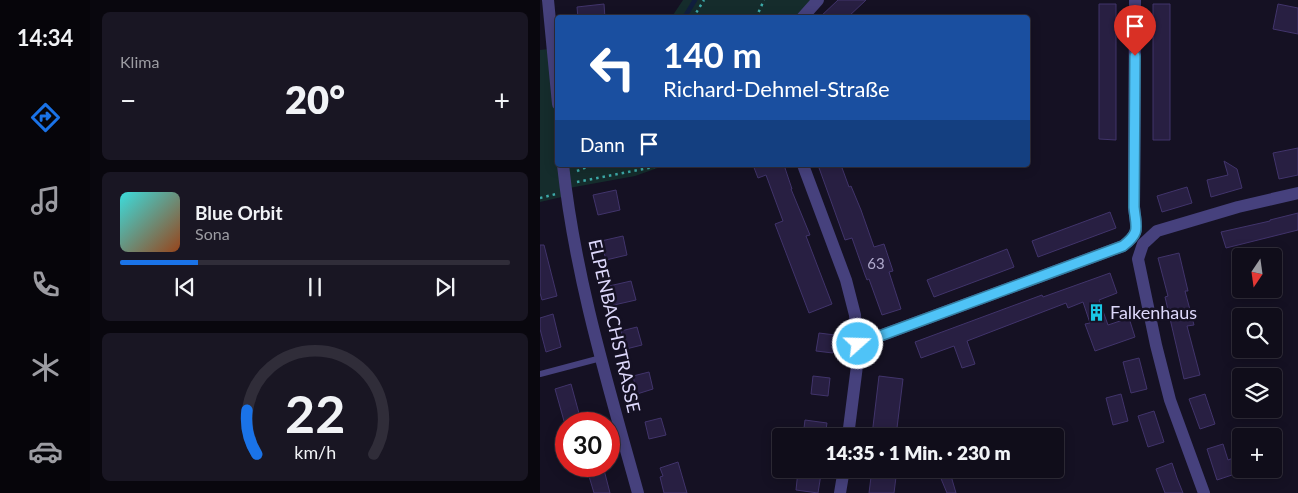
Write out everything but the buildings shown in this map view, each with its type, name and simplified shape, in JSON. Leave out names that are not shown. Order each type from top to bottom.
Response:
[{"type":"street","points":[[548,0],[555,73]]},
{"type":"street","points":[[805,15],[818,0]]},
{"type":"street","points":[[1135,0],[1134,207],[1138,259],[1162,373],[1179,428],[1204,493]]},
{"type":"street","name":"ELPENBACHSTRASSE","points":[[563,167],[580,269],[601,358],[638,493]]},
{"type":"street","points":[[804,167],[846,280],[855,315],[858,358],[849,428]]},
{"type":"street","points":[[858,344],[1138,241],[1157,231],[1238,207],[1298,193]]},
{"type":"street","points":[[840,493],[842,478]]},
{"type":"lane","points":[[540,374],[601,358]]},
{"type":"path","points":[[695,15],[704,0]]},
{"type":"path","points":[[757,15],[764,0]]},
{"type":"path","points":[[566,184],[654,167]]},
{"type":"green space","points":[[683,0],[814,0],[801,15],[673,15]]},
{"type":"green space","points":[[549,49],[555,108],[555,167],[559,167],[566,196],[540,202],[540,50]]},
{"type":"green space","points":[[566,167],[660,167],[635,176],[569,188]]},
{"type":"waterway","points":[[686,15],[695,0]]},
{"type":"place","name":"Falkenhaus","points":[[1096,313]]},
{"type":"route","points":[[858,344],[1123,246],[1134,238],[1136,230],[1134,207],[1135,56]]}]
